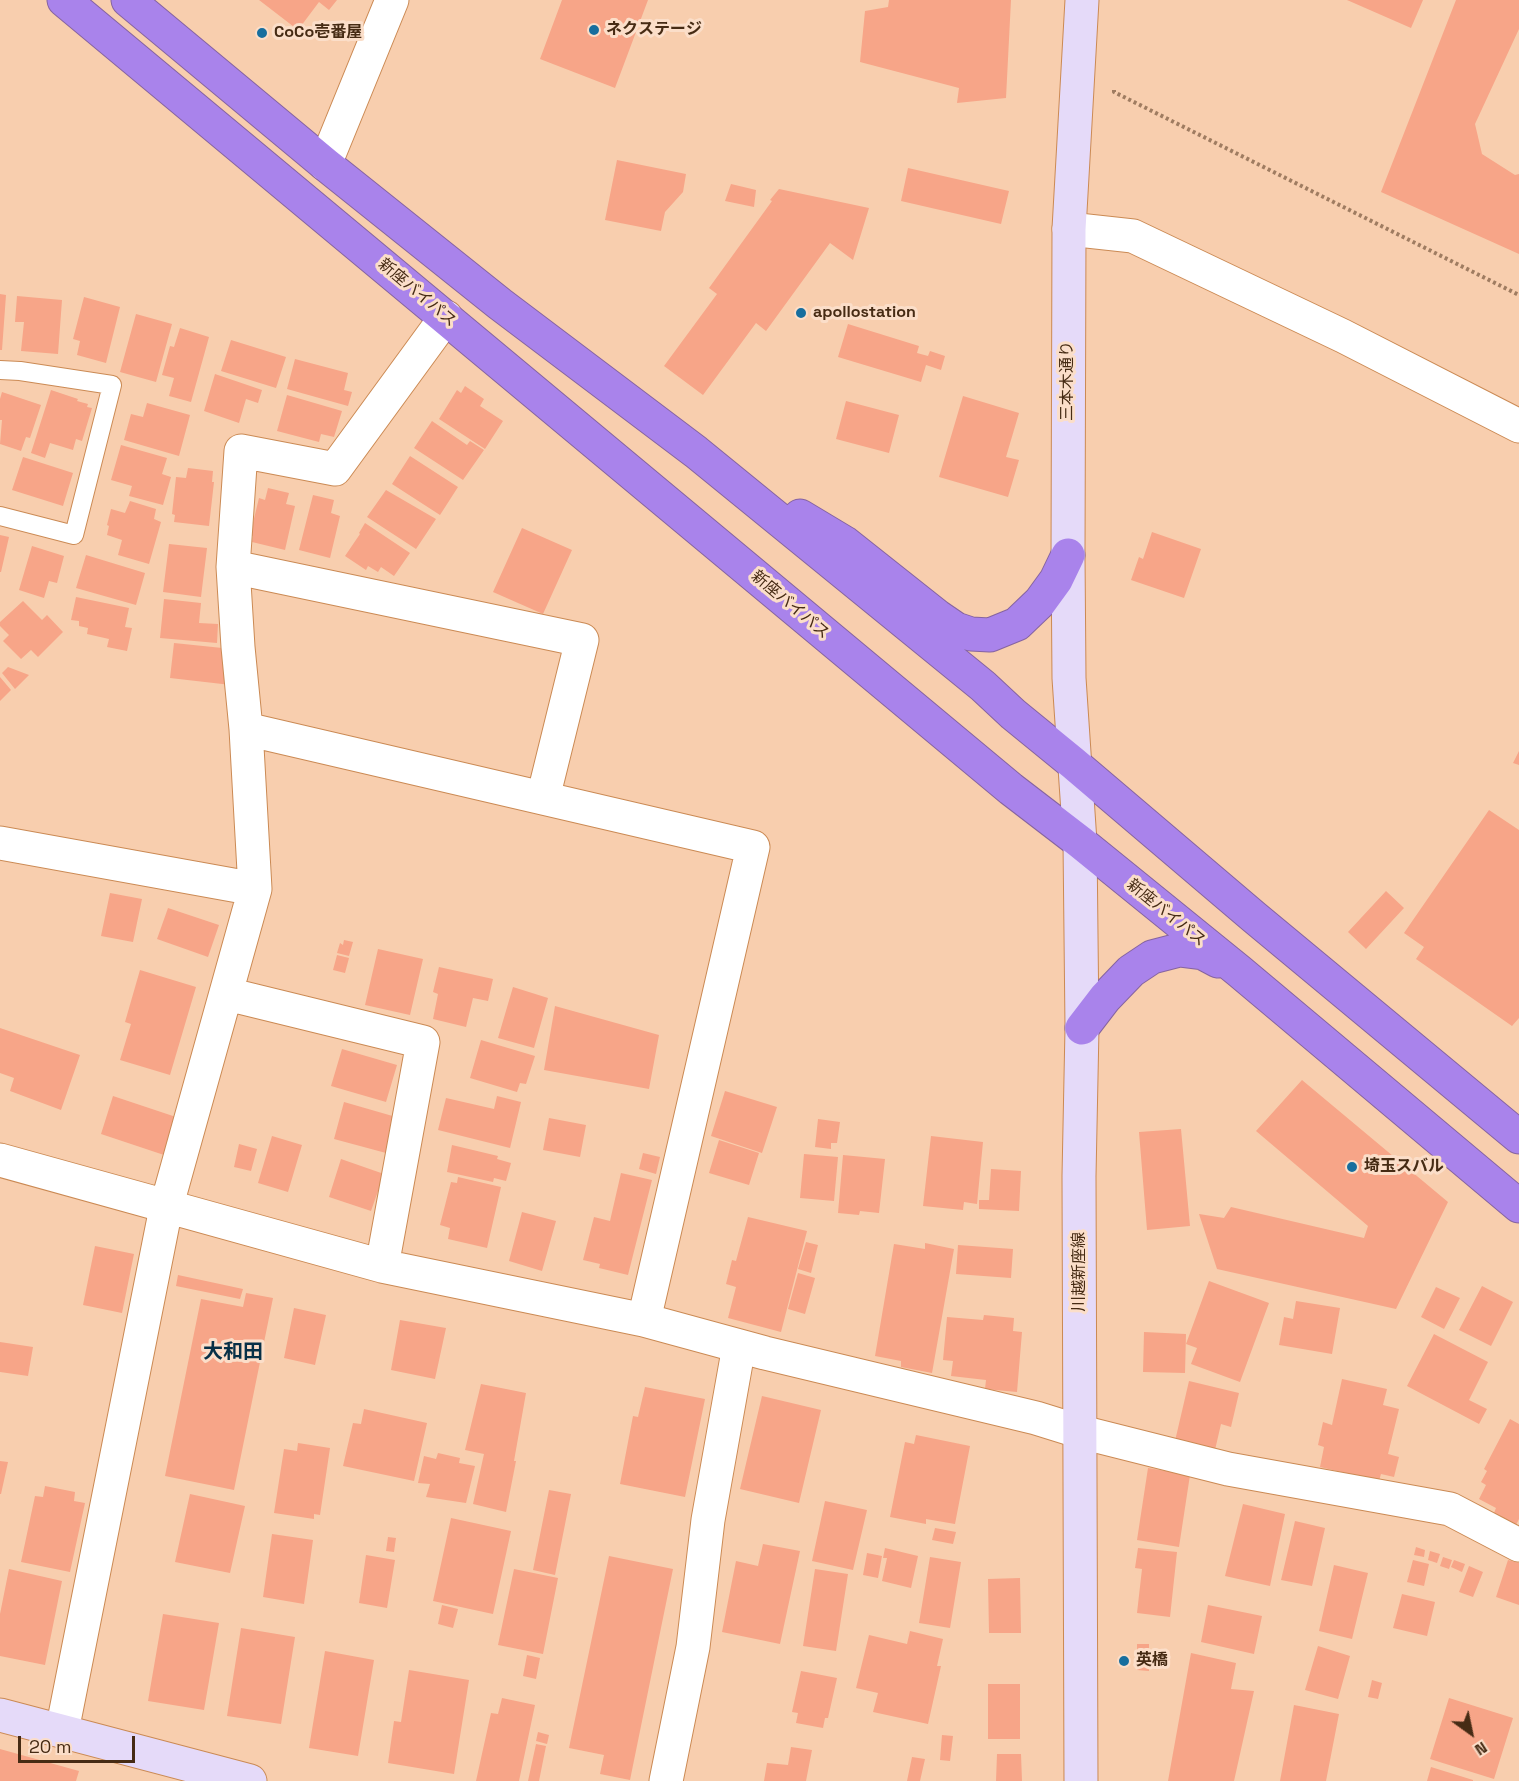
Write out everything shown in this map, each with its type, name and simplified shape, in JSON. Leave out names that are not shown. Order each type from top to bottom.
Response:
[{"type":"highway","name":"新座バイパス","points":[[64,0],[1011,789],[1239,971],[1519,1206]]},
{"type":"highway","points":[[128,0],[325,164],[500,304],[696,452],[983,686],[1013,714],[1254,917],[1519,1137]]},
{"type":"highway","points":[[696,452],[845,543],[921,605],[956,628],[971,634],[990,635],[1017,624],[1040,602],[1056,580],[1068,555]]},
{"type":"highway","points":[[1082,1028],[1105,998],[1131,971],[1152,957],[1179,950],[1203,953],[1239,971]]},
{"type":"main road","name":"三本木通り","points":[[1073,763],[1069,678],[1068,555],[1069,229],[1082,0]]},
{"type":"main road","name":"川越新座線","points":[[1073,763],[1080,842],[1082,1028],[1079,1176],[1082,1781]]},
{"type":"main road","points":[[0,1715],[250,1781]]},
{"type":"street","points":[[325,164],[392,0]]},
{"type":"street","points":[[1069,229],[1133,236],[1343,336],[1519,426]]},
{"type":"street","points":[[62,1731],[166,1208],[255,889],[246,729],[233,567],[241,451],[335,469],[446,317]]},
{"type":"street","points":[[233,567],[582,640],[543,798]]},
{"type":"street","points":[[246,729],[753,847],[644,1320]]},
{"type":"street","points":[[0,843],[255,889]]},
{"type":"street","points":[[227,994],[423,1042],[382,1266]]},
{"type":"street","points":[[0,1160],[166,1208],[382,1266],[644,1320],[739,1346],[1036,1418],[1081,1432],[1228,1469],[1450,1509],[1519,1545]]},
{"type":"street","points":[[666,1781],[693,1647],[708,1520],[739,1346]]},
{"type":"lane","points":[[0,370],[20,371],[112,386],[74,535],[0,516]]},
{"type":"path","points":[[1114,80],[1114,92],[1519,296]]},
{"type":"building","points":[[259,0],[337,0],[329,10],[319,2],[298,30]]},
{"type":"building","name":"ネクステージ","points":[[562,0],[648,0],[615,88],[540,59]]},
{"type":"building","points":[[889,0],[1011,0],[1006,98],[957,103],[959,88],[860,62],[865,11],[888,7]]},
{"type":"building","points":[[1347,0],[1423,0],[1411,28]]},
{"type":"building","points":[[1456,0],[1519,0],[1519,29],[1475,124],[1482,154],[1515,175],[1519,174],[1519,254],[1381,192]]},
{"type":"building","points":[[617,160],[686,174],[683,192],[665,212],[661,231],[605,220]]},
{"type":"building","points":[[908,168],[1009,191],[1001,224],[901,201]]},
{"type":"building","points":[[731,184],[756,190],[754,207],[725,201]]},
{"type":"building","points":[[779,189],[869,208],[853,260],[830,243],[766,331],[756,323],[703,395],[664,366],[717,294],[709,288]]},
{"type":"building","points":[[0,294],[6,295],[2,350],[0,350]]},
{"type":"building","points":[[17,296],[62,300],[58,354],[21,351],[24,322],[15,322]]},
{"type":"building","points":[[84,297],[120,307],[106,363],[77,355],[80,341],[73,339]]},
{"type":"building","points":[[136,314],[172,324],[156,382],[120,372]]},
{"type":"building","points":[[848,324],[919,346],[917,353],[928,356],[930,351],[945,356],[941,370],[926,365],[921,382],[838,357]]},
{"type":"building","points":[[180,328],[209,337],[191,402],[169,396],[174,378],[162,375],[170,346],[174,347]]},
{"type":"building","points":[[231,340],[286,357],[276,388],[221,371]]},
{"type":"building","points":[[295,359],[348,373],[344,390],[352,392],[348,406],[287,389]]},
{"type":"building","points":[[215,374],[262,390],[258,403],[246,399],[239,423],[204,411]]},
{"type":"building","points":[[465,386],[484,399],[480,406],[503,421],[485,449],[439,419],[457,390],[461,393]]},
{"type":"building","points":[[51,390],[78,399],[77,401],[88,404],[87,407],[92,408],[82,441],[76,439],[73,450],[50,443],[45,458],[31,453]]},
{"type":"building","points":[[2,392],[41,405],[30,438],[26,437],[21,451],[0,444]]},
{"type":"building","points":[[287,395],[342,411],[334,437],[321,434],[319,442],[277,431]]},
{"type":"building","points":[[963,396],[1019,413],[1006,457],[1019,460],[1008,497],[939,477]]},
{"type":"building","points":[[846,401],[899,415],[889,453],[836,439]]},
{"type":"building","points":[[147,403],[190,415],[179,456],[124,440],[131,414],[143,417]]},
{"type":"building","points":[[432,421],[467,445],[470,441],[484,450],[463,480],[414,448]]},
{"type":"building","points":[[121,445],[167,458],[162,474],[171,477],[163,505],[129,496],[132,486],[111,480]]},
{"type":"building","points":[[410,456],[458,487],[440,515],[392,484]]},
{"type":"building","points":[[23,457],[73,473],[63,506],[12,490]]},
{"type":"building","points":[[188,468],[213,471],[209,526],[174,522],[175,515],[172,514],[176,477],[186,478]]},
{"type":"building","points":[[268,488],[289,493],[286,504],[295,506],[285,550],[252,542],[253,536],[250,535],[259,498],[265,500]]},
{"type":"building","points":[[386,490],[436,519],[416,549],[367,517]]},
{"type":"building","points":[[313,495],[334,500],[331,513],[340,516],[330,558],[299,550]]},
{"type":"building","points":[[130,501],[156,509],[154,519],[161,522],[149,564],[118,555],[122,540],[107,535],[111,509],[125,513]]},
{"type":"building","points":[[365,523],[410,553],[394,576],[381,567],[378,572],[368,566],[366,570],[345,556]]},
{"type":"building","points":[[522,528],[572,550],[543,614],[493,592]]},
{"type":"building","points":[[1152,532],[1201,549],[1184,598],[1131,580],[1139,557],[1143,559]]},
{"type":"building","points":[[0,535],[9,537],[1,572],[0,572]]},
{"type":"building","points":[[169,544],[207,548],[201,597],[163,592]]},
{"type":"building","points":[[32,546],[64,556],[57,583],[49,581],[44,598],[19,590]]},
{"type":"building","points":[[86,555],[145,573],[136,605],[76,588]]},
{"type":"building","points":[[76,597],[129,608],[125,627],[132,628],[127,651],[107,647],[109,639],[87,634],[88,628],[79,626],[79,621],[71,620]]},
{"type":"building","points":[[164,599],[201,603],[199,623],[218,624],[217,643],[160,638]]},
{"type":"building","points":[[23,601],[42,620],[47,615],[63,632],[38,657],[31,650],[21,659],[3,641],[9,635],[0,626],[0,622]]},
{"type":"building","points":[[174,643],[232,649],[231,685],[170,678]]},
{"type":"building","points":[[8,667],[29,675],[15,689],[2,673]]},
{"type":"building","points":[[0,677],[11,690],[0,701]]},
{"type":"building","points":[[1519,751],[1519,765],[1513,763]]},
{"type":"building","points":[[1489,810],[1519,830],[1519,1018],[1512,1026],[1416,959],[1424,947],[1404,933]]},
{"type":"building","points":[[1386,891],[1404,908],[1366,949],[1348,932]]},
{"type":"building","points":[[110,893],[142,899],[133,942],[101,936]]},
{"type":"building","points":[[168,908],[219,925],[208,957],[157,939]]},
{"type":"building","points":[[344,940],[353,942],[349,956],[337,953],[340,943],[343,945]]},
{"type":"building","points":[[378,949],[423,959],[410,1015],[365,1005]]},
{"type":"building","points":[[337,955],[349,958],[345,973],[333,970]]},
{"type":"building","points":[[439,967],[493,979],[488,1001],[473,998],[466,1027],[433,1019],[438,994],[433,992]]},
{"type":"building","points":[[140,970],[196,987],[170,1075],[120,1060],[131,1024],[125,1022]]},
{"type":"building","points":[[513,987],[548,998],[534,1048],[498,1038]]},
{"type":"building","points":[[555,1006],[659,1035],[649,1089],[544,1070]]},
{"type":"building","points":[[0,1028],[80,1055],[61,1110],[10,1091],[14,1078],[0,1073]]},
{"type":"building","points":[[481,1040],[535,1056],[526,1084],[520,1083],[517,1092],[470,1078]]},
{"type":"building","points":[[342,1049],[397,1065],[386,1102],[331,1086]]},
{"type":"building","name":"埼玉スバル","points":[[1302,1080],[1448,1202],[1396,1309],[1217,1269],[1199,1214],[1224,1218],[1231,1207],[1364,1238],[1368,1226],[1256,1131]]},
{"type":"building","points":[[725,1091],[777,1107],[762,1153],[711,1136]]},
{"type":"building","points":[[113,1096],[185,1120],[173,1158],[101,1134]]},
{"type":"building","points":[[497,1096],[521,1102],[510,1148],[438,1130],[446,1098],[494,1109]]},
{"type":"building","points":[[344,1102],[396,1117],[386,1153],[334,1139]]},
{"type":"building","points":[[549,1118],[586,1125],[580,1157],[543,1150]]},
{"type":"building","points":[[818,1119],[840,1122],[837,1143],[831,1143],[831,1149],[815,1147]]},
{"type":"building","points":[[1181,1129],[1190,1226],[1147,1230],[1139,1132]]},
{"type":"building","points":[[272,1136],[302,1145],[288,1192],[258,1183]]},
{"type":"building","points":[[931,1136],[983,1142],[977,1204],[964,1202],[963,1210],[923,1206]]},
{"type":"building","points":[[719,1140],[759,1153],[749,1185],[709,1173]]},
{"type":"building","points":[[239,1144],[257,1149],[251,1171],[234,1167]]},
{"type":"building","points":[[452,1145],[498,1156],[497,1159],[511,1163],[506,1181],[494,1178],[493,1182],[447,1172]]},
{"type":"building","points":[[643,1153],[660,1157],[656,1174],[639,1169]]},
{"type":"building","points":[[804,1154],[838,1157],[834,1201],[800,1198]]},
{"type":"building","points":[[843,1155],[885,1159],[879,1213],[860,1211],[859,1215],[838,1213]]},
{"type":"building","points":[[341,1159],[384,1174],[371,1211],[329,1197]]},
{"type":"building","points":[[991,1169],[1021,1171],[1019,1211],[979,1209],[979,1200],[989,1200]]},
{"type":"building","points":[[621,1173],[652,1180],[628,1275],[599,1268],[600,1264],[583,1260],[594,1217],[610,1221]]},
{"type":"building","points":[[458,1177],[501,1187],[487,1248],[448,1239],[450,1228],[440,1225],[451,1182],[457,1183]]},
{"type":"building","points":[[522,1212],[556,1221],[542,1271],[509,1261]]},
{"type":"building","points":[[748,1217],[807,1231],[781,1332],[728,1318],[736,1287],[726,1284],[732,1260],[736,1261]]},
{"type":"building","points":[[806,1242],[818,1245],[811,1273],[798,1269]]},
{"type":"building","points":[[925,1243],[954,1249],[932,1373],[901,1367],[901,1361],[875,1356],[894,1244],[925,1249]]},
{"type":"building","points":[[958,1245],[1013,1249],[1011,1278],[956,1274]]},
{"type":"building","points":[[95,1246],[134,1254],[122,1313],[83,1305]]},
{"type":"building","points":[[798,1273],[815,1278],[805,1314],[788,1309]]},
{"type":"building","points":[[178,1275],[243,1289],[240,1299],[176,1286]]},
{"type":"building","points":[[1209,1281],[1269,1303],[1240,1382],[1191,1364],[1197,1348],[1186,1344]]},
{"type":"building","points":[[1482,1286],[1513,1302],[1491,1346],[1459,1330]]},
{"type":"building","points":[[1436,1287],[1460,1298],[1444,1329],[1421,1317]]},
{"type":"building","points":[[246,1293],[273,1298],[234,1490],[165,1476],[201,1299],[243,1307]]},
{"type":"building","points":[[1296,1301],[1340,1308],[1332,1354],[1279,1345],[1284,1317],[1293,1319]]},
{"type":"building","points":[[294,1308],[326,1315],[315,1365],[284,1358]]},
{"type":"building","points":[[984,1315],[1014,1318],[1013,1331],[1022,1332],[1017,1392],[985,1389],[986,1380],[951,1376],[953,1361],[943,1360],[947,1317],[983,1320]]},
{"type":"building","points":[[400,1320],[446,1328],[435,1379],[391,1370]]},
{"type":"building","points":[[1144,1332],[1186,1334],[1185,1373],[1143,1372]]},
{"type":"building","points":[[1434,1334],[1488,1362],[1469,1400],[1487,1409],[1479,1424],[1407,1386]]},
{"type":"building","points":[[0,1342],[33,1347],[28,1376],[0,1372]]},
{"type":"building","points":[[1342,1379],[1387,1389],[1383,1405],[1399,1409],[1388,1454],[1399,1457],[1394,1477],[1381,1474],[1379,1481],[1320,1467],[1324,1447],[1318,1445],[1323,1422],[1332,1425]]},
{"type":"building","points":[[1189,1381],[1239,1393],[1231,1427],[1221,1424],[1215,1450],[1175,1441]]},
{"type":"building","points":[[481,1384],[526,1393],[506,1512],[473,1504],[484,1454],[465,1450]]},
{"type":"building","points":[[645,1387],[705,1399],[685,1497],[620,1484],[633,1416],[638,1417]]},
{"type":"building","points":[[762,1396],[821,1410],[799,1503],[740,1489]]},
{"type":"building","points":[[364,1409],[427,1423],[414,1481],[343,1466],[353,1423],[361,1424]]},
{"type":"building","points":[[1510,1419],[1519,1424],[1519,1519],[1516,1525],[1494,1513],[1496,1508],[1479,1499],[1486,1485],[1481,1482],[1487,1471],[1484,1469]]},
{"type":"building","points":[[916,1435],[970,1446],[955,1524],[926,1519],[926,1524],[890,1517],[905,1442],[914,1444]]},
{"type":"building","points":[[298,1443],[330,1448],[320,1515],[314,1514],[314,1519],[274,1513],[284,1449],[297,1451]]},
{"type":"building","points":[[438,1453],[460,1458],[459,1463],[475,1466],[466,1503],[426,1497],[430,1484],[418,1483],[424,1456],[436,1459]]},
{"type":"building","points":[[0,1461],[8,1462],[1,1494],[0,1494]]},
{"type":"building","points":[[1148,1468],[1190,1475],[1179,1547],[1137,1540]]},
{"type":"building","points":[[45,1486],[75,1492],[74,1501],[85,1503],[70,1572],[21,1562],[35,1496],[43,1497]]},
{"type":"building","points":[[549,1490],[571,1494],[555,1575],[533,1570]]},
{"type":"building","points":[[190,1494],[245,1506],[230,1573],[175,1562]]},
{"type":"building","points":[[825,1501],[867,1510],[853,1570],[812,1561]]},
{"type":"building","points":[[1243,1504],[1285,1514],[1270,1586],[1225,1576]]},
{"type":"building","points":[[451,1518],[511,1531],[493,1614],[433,1601]]},
{"type":"building","points":[[1295,1521],[1325,1528],[1312,1586],[1281,1580]]},
{"type":"building","points":[[935,1528],[956,1532],[953,1544],[932,1540]]},
{"type":"building","points":[[272,1534],[313,1540],[304,1604],[263,1597]]},
{"type":"building","points":[[388,1537],[396,1538],[394,1552],[386,1551]]},
{"type":"building","points":[[763,1544],[800,1551],[780,1644],[722,1632],[736,1561],[758,1566]]},
{"type":"building","points":[[1416,1547],[1425,1550],[1424,1557],[1414,1555]]},
{"type":"building","points":[[885,1548],[918,1556],[911,1588],[882,1581],[887,1558],[883,1558]]},
{"type":"building","points":[[1138,1548],[1177,1552],[1170,1617],[1137,1613],[1142,1569],[1135,1568]]},
{"type":"building","points":[[1430,1551],[1440,1554],[1437,1563],[1428,1560]]},
{"type":"building","points":[[867,1553],[882,1556],[878,1578],[863,1575]]},
{"type":"building","points":[[366,1555],[395,1560],[387,1608],[359,1603]]},
{"type":"building","points":[[609,1556],[673,1569],[630,1780],[600,1774],[604,1755],[569,1748]]},
{"type":"building","points":[[930,1557],[961,1562],[950,1628],[919,1623]]},
{"type":"building","points":[[1443,1557],[1452,1560],[1449,1569],[1440,1566]]},
{"type":"building","points":[[1413,1560],[1429,1564],[1424,1586],[1407,1582]]},
{"type":"building","points":[[1454,1560],[1465,1564],[1462,1572],[1451,1567]]},
{"type":"building","points":[[1508,1560],[1519,1563],[1519,1605],[1496,1597]]},
{"type":"building","points":[[1334,1565],[1368,1573],[1352,1639],[1319,1631]]},
{"type":"building","points":[[1469,1566],[1483,1572],[1473,1597],[1459,1592]]},
{"type":"building","points":[[9,1569],[62,1581],[45,1665],[0,1656],[0,1614]]},
{"type":"building","points":[[514,1569],[558,1578],[543,1654],[498,1645]]},
{"type":"building","points":[[815,1569],[848,1574],[836,1651],[803,1646]]},
{"type":"building","points":[[1020,1578],[1021,1633],[989,1633],[988,1579]]},
{"type":"building","points":[[1402,1594],[1435,1602],[1427,1636],[1393,1628]]},
{"type":"building","points":[[442,1605],[458,1609],[453,1628],[438,1624]]},
{"type":"building","points":[[1208,1605],[1262,1616],[1254,1654],[1201,1642]]},
{"type":"building","points":[[163,1614],[219,1623],[204,1710],[148,1701]]},
{"type":"building","points":[[241,1628],[295,1637],[281,1724],[227,1716]]},
{"type":"building","points":[[910,1631],[943,1639],[937,1666],[941,1666],[928,1724],[873,1712],[878,1693],[856,1688],[869,1635],[907,1644]]},
{"type":"building","points":[[1137,1644],[1149,1644],[1149,1671],[1137,1670]]},
{"type":"building","points":[[1318,1646],[1350,1656],[1338,1699],[1305,1690]]},
{"type":"building","points":[[325,1651],[374,1660],[358,1756],[309,1748]]},
{"type":"building","points":[[1191,1653],[1236,1663],[1231,1689],[1254,1691],[1234,1781],[1168,1781]]},
{"type":"building","points":[[527,1655],[540,1658],[536,1679],[523,1676]]},
{"type":"building","points":[[409,1670],[469,1680],[454,1774],[388,1763],[394,1721],[401,1722]]},
{"type":"building","points":[[801,1671],[837,1678],[828,1718],[825,1718],[823,1728],[796,1723],[798,1713],[792,1712]]},
{"type":"building","points":[[1372,1680],[1382,1683],[1378,1699],[1368,1697]]},
{"type":"building","points":[[988,1684],[1020,1684],[1020,1739],[988,1739]]},
{"type":"building","points":[[502,1698],[535,1705],[519,1781],[476,1781],[491,1713],[498,1714]]},
{"type":"building","points":[[1449,1698],[1513,1718],[1494,1779],[1430,1759]]},
{"type":"building","points":[[1294,1705],[1339,1714],[1326,1781],[1280,1781]]},
{"type":"building","points":[[538,1732],[549,1735],[547,1744],[536,1741]]},
{"type":"building","points":[[942,1735],[953,1736],[950,1761],[940,1760]]},
{"type":"building","points":[[536,1744],[546,1746],[539,1781],[528,1781]]},
{"type":"building","points":[[791,1747],[812,1750],[806,1781],[764,1781],[767,1763],[788,1765]]},
{"type":"building","points":[[0,1749],[79,1771],[76,1781],[0,1781]]},
{"type":"building","points":[[997,1754],[1021,1754],[1022,1781],[996,1781]]},
{"type":"building","points":[[912,1757],[925,1759],[920,1781],[907,1781]]},
{"type":"building","points":[[1431,1767],[1473,1780],[1473,1781],[1427,1781]]},
{"type":"place","name":"ネクステージ","points":[[594,30]]},
{"type":"place","name":"CoCo壱番屋","points":[[262,33]]},
{"type":"place","name":"apollostation","points":[[801,313]]},
{"type":"place","name":"埼玉スバル","points":[[1352,1167]]},
{"type":"place","name":"英橋","points":[[1124,1661]]},
{"type":"district","name":"大和田","points":[[233,1353]]}]
